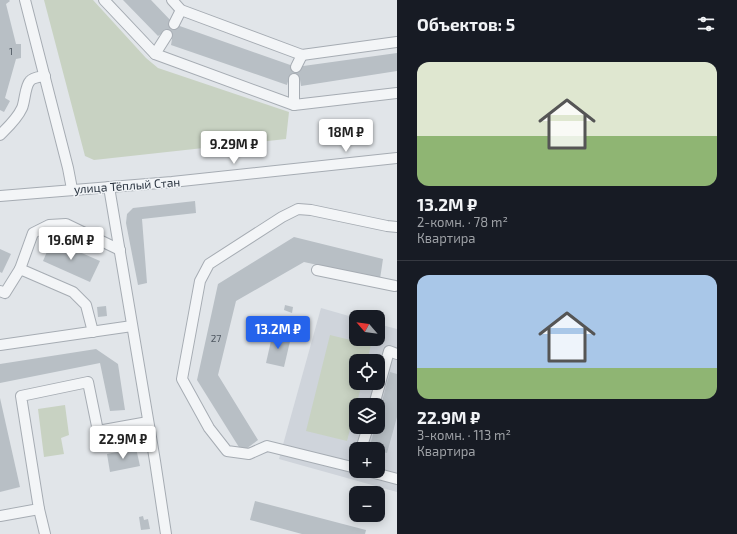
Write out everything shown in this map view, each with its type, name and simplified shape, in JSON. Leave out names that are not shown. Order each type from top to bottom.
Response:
[{"type":"street","points":[[25,0],[68,168],[72,190]]},
{"type":"street","points":[[104,0],[155,54],[294,105],[397,93]]},
{"type":"street","points":[[172,0],[182,10],[302,55],[397,42]]},
{"type":"street","points":[[174,24],[182,10]]},
{"type":"street","points":[[155,54],[167,35]]},
{"type":"street","points":[[296,67],[302,55]]},
{"type":"street","points":[[0,136],[18,115],[23,106],[30,81],[45,76]]},
{"type":"street","points":[[294,79],[294,105]]},
{"type":"street","name":"улица Тёплый Стан","points":[[0,196],[172,182],[397,158]]},
{"type":"street","points":[[109,187],[166,534]]},
{"type":"street","points":[[349,466],[267,446],[249,454],[227,451],[210,428],[182,379],[200,281],[209,264],[282,217],[298,209],[311,210],[397,227]]},
{"type":"street","points":[[0,291],[5,293],[20,269],[33,233],[49,225],[66,224],[120,250]]},
{"type":"street","points":[[20,269],[73,292],[86,305],[93,332]]},
{"type":"street","points":[[317,270],[396,287]]},
{"type":"street","points":[[0,345],[132,326]]},
{"type":"street","points":[[376,398],[389,351],[397,354]]},
{"type":"street","points":[[45,534],[39,509],[22,396],[88,382],[98,431],[148,422]]},
{"type":"street","points":[[385,476],[397,479]]},
{"type":"street","points":[[0,516],[39,509]]},
{"type":"shaded area","points":[[321,308],[349,316],[349,346],[385,346],[385,326],[397,329],[397,492],[385,489],[385,486],[376,486],[279,459]]},
{"type":"green space","points":[[44,0],[93,0],[146,58],[158,68],[289,112],[286,139],[94,160],[85,156]]},
{"type":"green space","points":[[330,335],[349,340],[349,346],[371,346],[369,354],[349,354],[349,390],[360,390],[358,398],[349,398],[349,433],[347,441],[306,431]]},
{"type":"green space","points":[[65,405],[69,435],[61,438],[64,454],[44,457],[38,409]]},
{"type":"building","points":[[0,0],[10,1],[6,4],[16,44],[21,44],[21,58],[16,59],[5,98],[10,101],[4,112],[0,110]]},
{"type":"building","points":[[123,0],[151,0],[174,24],[296,67],[397,53],[397,71],[301,86],[300,80],[289,78],[287,85],[171,45],[172,39],[164,32],[158,36]]},
{"type":"building","points":[[195,201],[196,213],[142,219],[147,283],[138,285],[126,223],[127,214],[133,208]]},
{"type":"building","points":[[294,237],[383,259],[380,279],[304,262],[236,301],[218,375],[258,440],[242,452],[197,380],[218,284]]},
{"type":"building","points":[[52,240],[100,261],[90,282],[43,261]]},
{"type":"building","points":[[0,249],[11,254],[2,273],[0,272]]},
{"type":"building","points":[[285,305],[293,307],[292,313],[284,310]]},
{"type":"building","points":[[106,306],[107,316],[98,317],[97,307]]},
{"type":"building","points":[[273,332],[291,337],[284,367],[266,363]]},
{"type":"building","points":[[96,349],[118,364],[125,410],[110,411],[100,363],[0,383],[0,364]]},
{"type":"building","points":[[390,372],[397,374],[397,417],[387,453],[385,453],[385,442],[371,442],[373,434],[385,434],[385,398],[383,398]]},
{"type":"building","points":[[0,398],[20,487],[0,492]]},
{"type":"building","points":[[136,448],[140,466],[110,472],[107,454]]},
{"type":"building","points":[[255,501],[366,530],[365,534],[302,534],[250,520]]},
{"type":"building","points":[[143,516],[144,520],[148,519],[150,529],[141,530],[139,517]]}]
